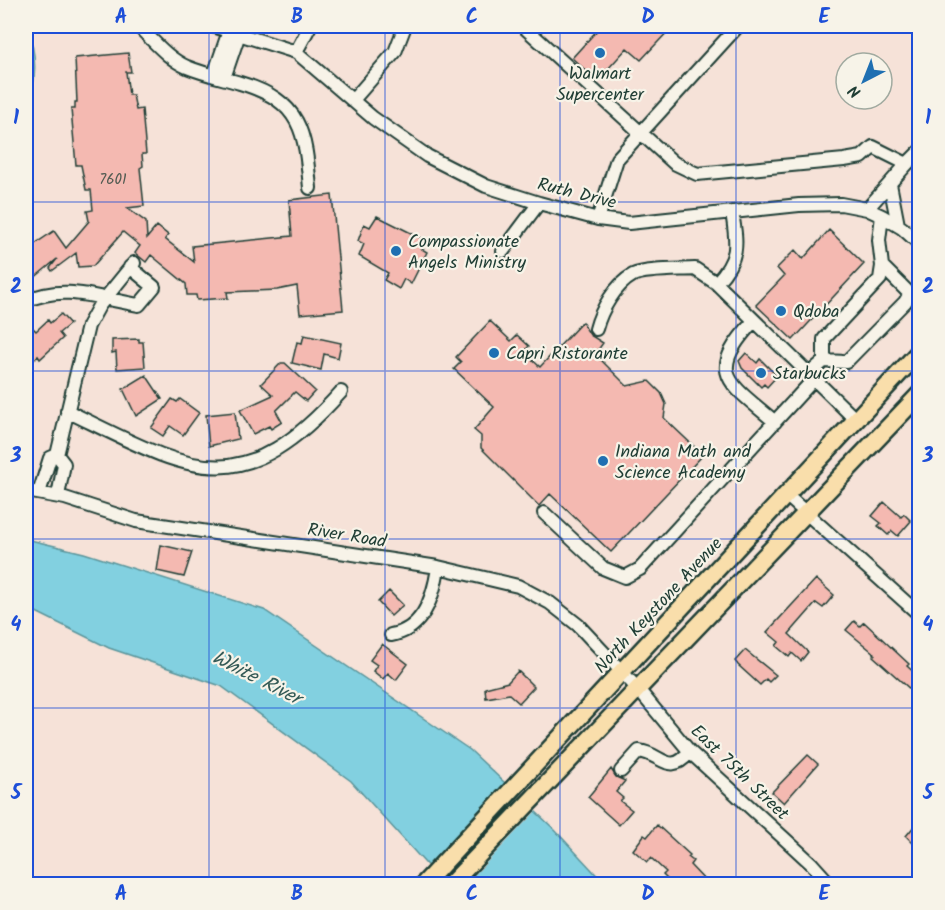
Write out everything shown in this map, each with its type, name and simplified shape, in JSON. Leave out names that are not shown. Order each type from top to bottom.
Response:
[{"type":"main road","name":"North Keystone Avenue","points":[[451,885],[546,785],[630,680],[779,505],[784,494],[920,351]]},
{"type":"main road","name":"North Keystone Avenue","points":[[424,885],[531,770],[630,680],[659,670],[919,396]]},
{"type":"street","points":[[138,26],[172,58],[263,92],[281,103],[296,118],[306,145],[309,188]]},
{"type":"street","points":[[213,26],[296,52],[310,26]]},
{"type":"street","points":[[353,100],[395,52],[405,26]]},
{"type":"street","points":[[523,26],[674,163],[697,174],[844,160],[862,157],[873,147],[907,164]]},
{"type":"street","points":[[598,219],[618,159],[640,131],[738,26]]},
{"type":"street","points":[[219,77],[234,32]]},
{"type":"street","name":"Ruth Drive","points":[[296,52],[402,140],[432,160],[486,186],[538,203],[598,219],[633,222],[830,204],[867,209],[898,225],[920,244]]},
{"type":"street","points":[[867,209],[920,151]]},
{"type":"street","points":[[890,184],[898,225]]},
{"type":"street","points":[[502,251],[538,203]]},
{"type":"street","points":[[716,283],[726,273],[738,248],[732,212]]},
{"type":"street","points":[[544,513],[603,568],[625,577],[640,569],[775,423],[824,361],[824,339],[880,279],[882,266],[879,240],[882,216]]},
{"type":"street","points":[[26,301],[49,294],[67,292],[104,300],[139,305],[154,287],[132,265],[104,300],[86,332],[57,455]]},
{"type":"street","points":[[824,361],[846,362],[905,302],[910,294],[882,266]]},
{"type":"street","points":[[596,329],[600,312],[624,282],[635,274],[695,269],[716,283],[855,419]]},
{"type":"street","points":[[754,321],[731,346],[726,367],[732,385],[775,423]]},
{"type":"street","points":[[67,411],[171,460],[204,466],[226,466],[260,458],[283,447],[312,424],[341,392]]},
{"type":"street","points":[[39,493],[50,458],[57,455]]},
{"type":"street","points":[[57,455],[64,464],[58,496]]},
{"type":"street","name":"River Road","points":[[26,491],[58,496],[136,521],[438,567],[503,580],[540,597],[578,625],[630,680]]},
{"type":"street","points":[[784,494],[920,615]]},
{"type":"street","points":[[391,635],[404,633],[412,627],[430,599],[438,567]]},
{"type":"street","name":"East 75th Street","points":[[630,680],[690,752],[812,864],[830,885]]},
{"type":"street","points":[[621,771],[639,751],[672,764],[679,763],[690,752]]},
{"type":"water","points":[[26,31],[33,48],[35,68],[30,97],[26,105]]},
{"type":"water","name":"White River","points":[[26,539],[84,553],[264,610],[470,750],[553,828],[605,884],[444,884],[351,781],[221,686],[109,648],[26,607]]},
{"type":"pier","points":[[509,783],[538,809],[466,884],[440,884],[427,870]]},
{"type":"building","name":"Walmart Supercenter","points":[[601,26],[673,26],[641,60],[627,48],[597,81],[572,58]]},
{"type":"building","points":[[128,53],[131,72],[126,72],[129,95],[133,95],[136,110],[142,109],[146,154],[142,154],[143,166],[140,168],[144,206],[127,208],[146,222],[147,238],[157,226],[168,235],[165,239],[194,262],[192,246],[292,236],[289,200],[332,195],[343,310],[300,314],[297,286],[277,290],[227,292],[228,298],[197,300],[196,295],[187,295],[186,284],[151,255],[146,262],[135,253],[140,246],[123,232],[93,266],[78,267],[76,253],[52,271],[50,268],[57,259],[33,279],[26,270],[26,250],[54,231],[66,248],[89,221],[87,211],[93,210],[91,190],[86,190],[81,165],[76,165],[71,109],[75,109],[75,102],[77,102],[75,58]]},
{"type":"building","points":[[377,216],[423,239],[420,248],[427,252],[411,284],[404,279],[399,289],[384,280],[388,273],[359,256],[364,244],[358,241],[364,224],[370,227]]},
{"type":"building","points":[[829,230],[864,264],[793,340],[756,305],[784,276],[777,268],[795,250],[803,259]]},
{"type":"building","points":[[61,314],[70,324],[59,333],[63,338],[40,359],[38,356],[26,367],[26,335],[33,328],[36,331],[48,320],[50,323]]},
{"type":"building","points":[[490,321],[511,341],[517,335],[529,346],[524,352],[540,367],[582,322],[590,335],[603,343],[595,354],[627,386],[649,381],[661,393],[666,404],[664,418],[703,455],[611,552],[550,494],[539,506],[481,448],[481,436],[474,430],[494,407],[454,369],[461,362],[456,357]]},
{"type":"building","points":[[304,335],[341,343],[338,358],[324,354],[321,370],[292,363],[297,342],[302,343]]},
{"type":"building","points":[[139,339],[139,342],[143,342],[145,367],[117,369],[116,352],[112,353],[112,340]]},
{"type":"building","points":[[746,353],[757,363],[760,359],[777,376],[767,387],[764,384],[761,387],[742,368],[739,361]]},
{"type":"building","points":[[281,363],[285,363],[315,391],[306,401],[295,392],[276,411],[282,422],[271,429],[269,426],[253,434],[240,410],[273,395],[261,384]]},
{"type":"building","points":[[146,375],[162,399],[136,416],[123,389]]},
{"type":"building","points":[[172,399],[177,402],[180,399],[199,413],[183,435],[170,426],[163,436],[151,428]]},
{"type":"building","points":[[235,412],[238,439],[209,446],[206,415]]},
{"type":"building","points":[[884,502],[901,517],[904,514],[911,521],[898,536],[892,531],[888,535],[878,526],[881,523],[872,516]]},
{"type":"building","points":[[161,545],[192,552],[184,577],[157,571]]},
{"type":"building","points":[[816,579],[834,595],[823,608],[816,603],[789,634],[808,652],[801,661],[792,653],[789,657],[776,646],[779,642],[767,632]]},
{"type":"building","points":[[389,591],[403,605],[391,616],[378,602]]},
{"type":"building","points":[[854,621],[860,626],[864,622],[909,664],[907,666],[918,676],[920,674],[920,698],[873,656],[875,654],[846,630]]},
{"type":"building","points":[[382,644],[408,664],[396,680],[388,673],[383,679],[373,671],[377,665],[370,660]]},
{"type":"building","points":[[745,650],[776,675],[769,682],[766,679],[760,685],[735,661]]},
{"type":"building","points":[[518,671],[534,687],[519,703],[509,694],[486,698],[485,688],[508,682]]},
{"type":"building","points":[[808,755],[818,764],[784,803],[772,792]]},
{"type":"building","points":[[611,769],[616,777],[625,781],[616,792],[623,798],[620,801],[632,810],[619,825],[588,797]]},
{"type":"building","points":[[920,819],[920,838],[914,844],[906,836]]},
{"type":"building","points":[[657,825],[690,855],[688,857],[693,861],[690,865],[709,885],[673,885],[663,875],[666,872],[651,858],[647,862],[633,850],[644,835],[647,837]]},
{"type":"place","name":"Walmart Supercenter","points":[[600,53]]},
{"type":"place","name":"Compassionate Angels Ministry","points":[[396,251]]},
{"type":"place","name":"Qdoba","points":[[781,311]]},
{"type":"place","name":"Capri Ristorante","points":[[494,353]]},
{"type":"place","name":"Starbucks","points":[[761,373]]},
{"type":"place","name":"Indiana Math and Science Academy","points":[[603,461]]}]
